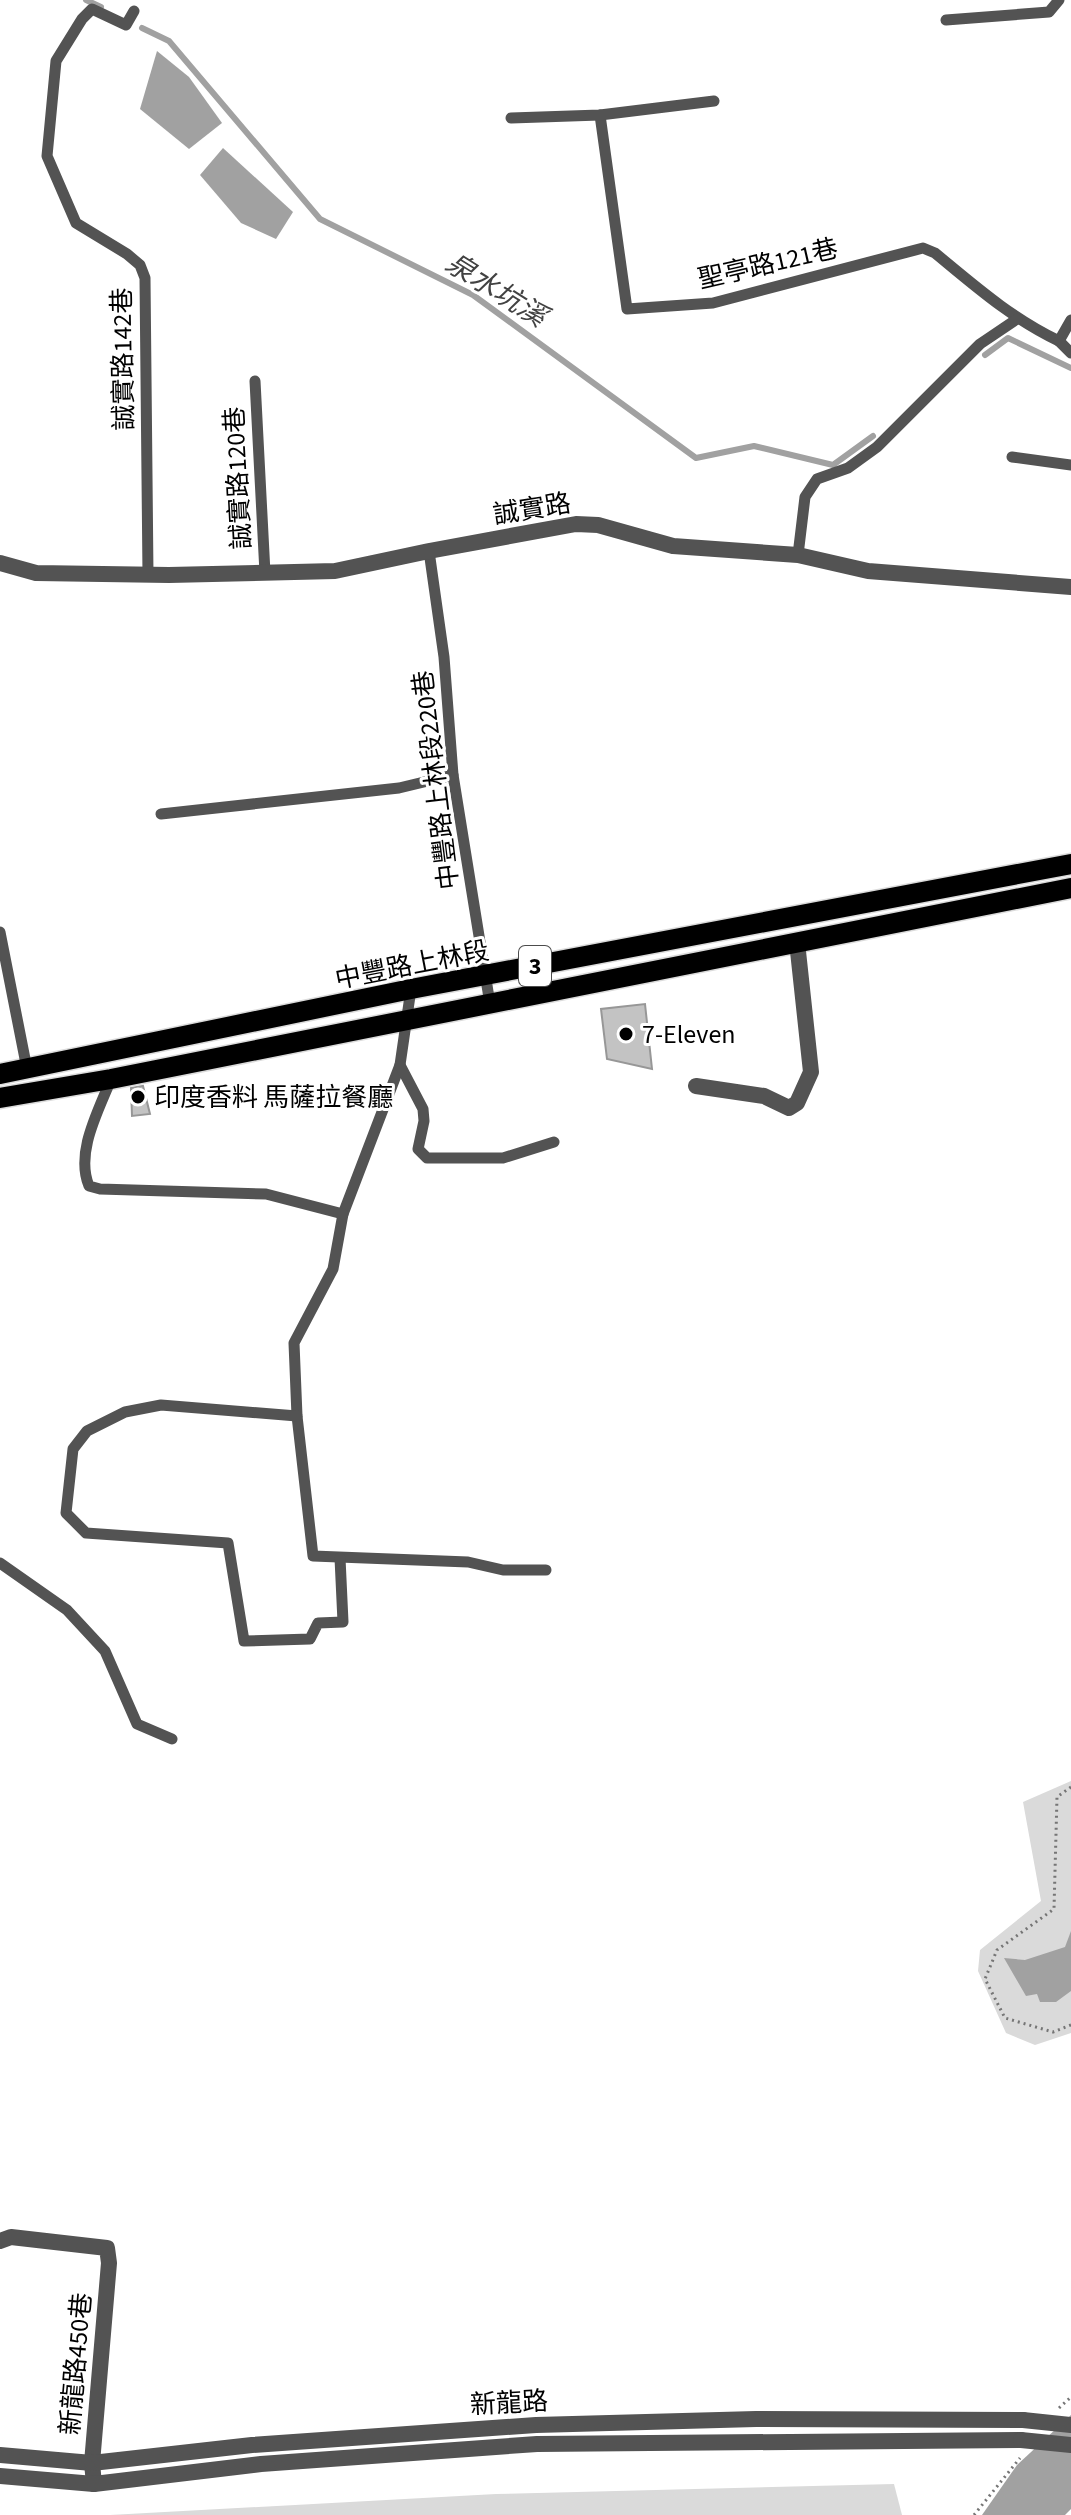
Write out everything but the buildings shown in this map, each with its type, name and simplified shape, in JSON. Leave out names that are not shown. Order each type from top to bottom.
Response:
[{"type":"main road","name":"中豐路上林段","points":[[0,1074],[411,989],[1071,864]]},
{"type":"main road","name":"中豐路上林段","points":[[0,1098],[111,1079],[1071,888]]},
{"type":"street","name":"誠實路","points":[[0,563],[36,573],[148,575],[335,571],[576,524],[598,525],[673,546],[798,555],[868,571],[1071,587]]},
{"type":"street","points":[[696,1086],[764,1096],[789,1108],[797,1103],[811,1072],[797,942]]},
{"type":"street","name":"新龍路450巷","points":[[0,2241],[11,2237],[107,2248],[109,2263],[92,2463],[94,2484]]},
{"type":"street","name":"新龍路","points":[[0,2455],[92,2463],[252,2445],[536,2425],[756,2419],[1023,2420],[1071,2425]]},
{"type":"street","name":"新龍路","points":[[0,2476],[94,2484],[261,2464],[537,2444],[1021,2440],[1071,2445]]},
{"type":"lane","points":[[946,20],[1049,12],[1059,0]]},
{"type":"lane","name":"誠實路142巷","points":[[134,11],[126,25],[92,9],[82,19],[56,61],[47,156],[76,223],[127,254],[140,265],[145,278],[148,575]]},
{"type":"lane","points":[[511,118],[600,115],[714,101]]},
{"type":"lane","name":"聖亭路121巷","points":[[600,115],[627,309],[713,303],[923,248],[935,253],[1017,319],[1059,341],[1071,353]]},
{"type":"lane","points":[[798,555],[805,497],[817,479],[848,468],[877,447],[980,344],[1017,319]]},
{"type":"lane","points":[[1059,341],[1071,320]]},
{"type":"lane","name":"誠實路120巷","points":[[255,381],[265,573]]},
{"type":"lane","points":[[1012,457],[1071,465]]},
{"type":"lane","name":"中豐路上林段220巷","points":[[429,551],[444,657],[453,775],[490,1004]]},
{"type":"lane","points":[[161,814],[399,788],[453,775]]},
{"type":"lane","points":[[0,932],[27,1069]]},
{"type":"lane","points":[[411,989],[400,1065],[343,1214],[333,1269],[294,1343],[297,1416],[313,1556],[468,1562],[503,1570],[546,1570]]},
{"type":"lane","points":[[400,1065],[423,1109],[424,1121],[418,1149],[427,1158],[503,1158],[554,1142]]},
{"type":"lane","points":[[111,1079],[88,1138],[84,1174],[89,1186],[100,1189],[266,1194],[343,1214]]},
{"type":"lane","points":[[297,1416],[161,1405],[125,1412],[87,1431],[73,1449],[66,1513],[86,1533],[228,1543],[244,1641],[310,1639],[318,1623],[343,1622],[340,1558]]},
{"type":"lane","points":[[0,1563],[67,1610],[105,1651],[137,1724],[172,1739]]},
{"type":"path","points":[[1071,1787],[1057,1797],[1054,1909],[997,1950],[985,1979],[1005,2018],[1053,2032],[1071,2025]]},
{"type":"shaded area","points":[[157,51],[189,77],[222,123],[189,149],[140,109]]},
{"type":"shaded area","points":[[223,148],[293,212],[276,239],[241,223],[200,175]]},
{"type":"shaded area","points":[[1071,1781],[1071,2033],[1035,2045],[1006,2033],[978,1971],[980,1950],[1041,1901],[1023,1802]]},
{"type":"shaded area","points":[[1071,1931],[1071,1991],[1056,2002],[1040,2002],[1037,1994],[1026,1996],[1004,1958],[1025,1960],[1065,1947]]},
{"type":"shaded area","points":[[1071,2415],[1071,2509],[1065,2515],[982,2515],[1017,2465]]},
{"type":"shaded area","points":[[894,2484],[902,2515],[110,2515],[496,2494]]},
{"type":"waterway","name":"泉水坑溪","points":[[86,0],[101,7]]},
{"type":"waterway","name":"泉水坑溪","points":[[142,28],[169,41],[320,219],[473,295],[696,458],[754,446],[833,465],[873,436]]},
{"type":"waterway","name":"泉水坑溪","points":[[985,355],[1008,338],[1071,368]]},
{"type":"place","name":"7-Eleven","points":[[626,1034]]},
{"type":"place","name":"印度香料 馬薩拉餐廳","points":[[138,1097]]}]
